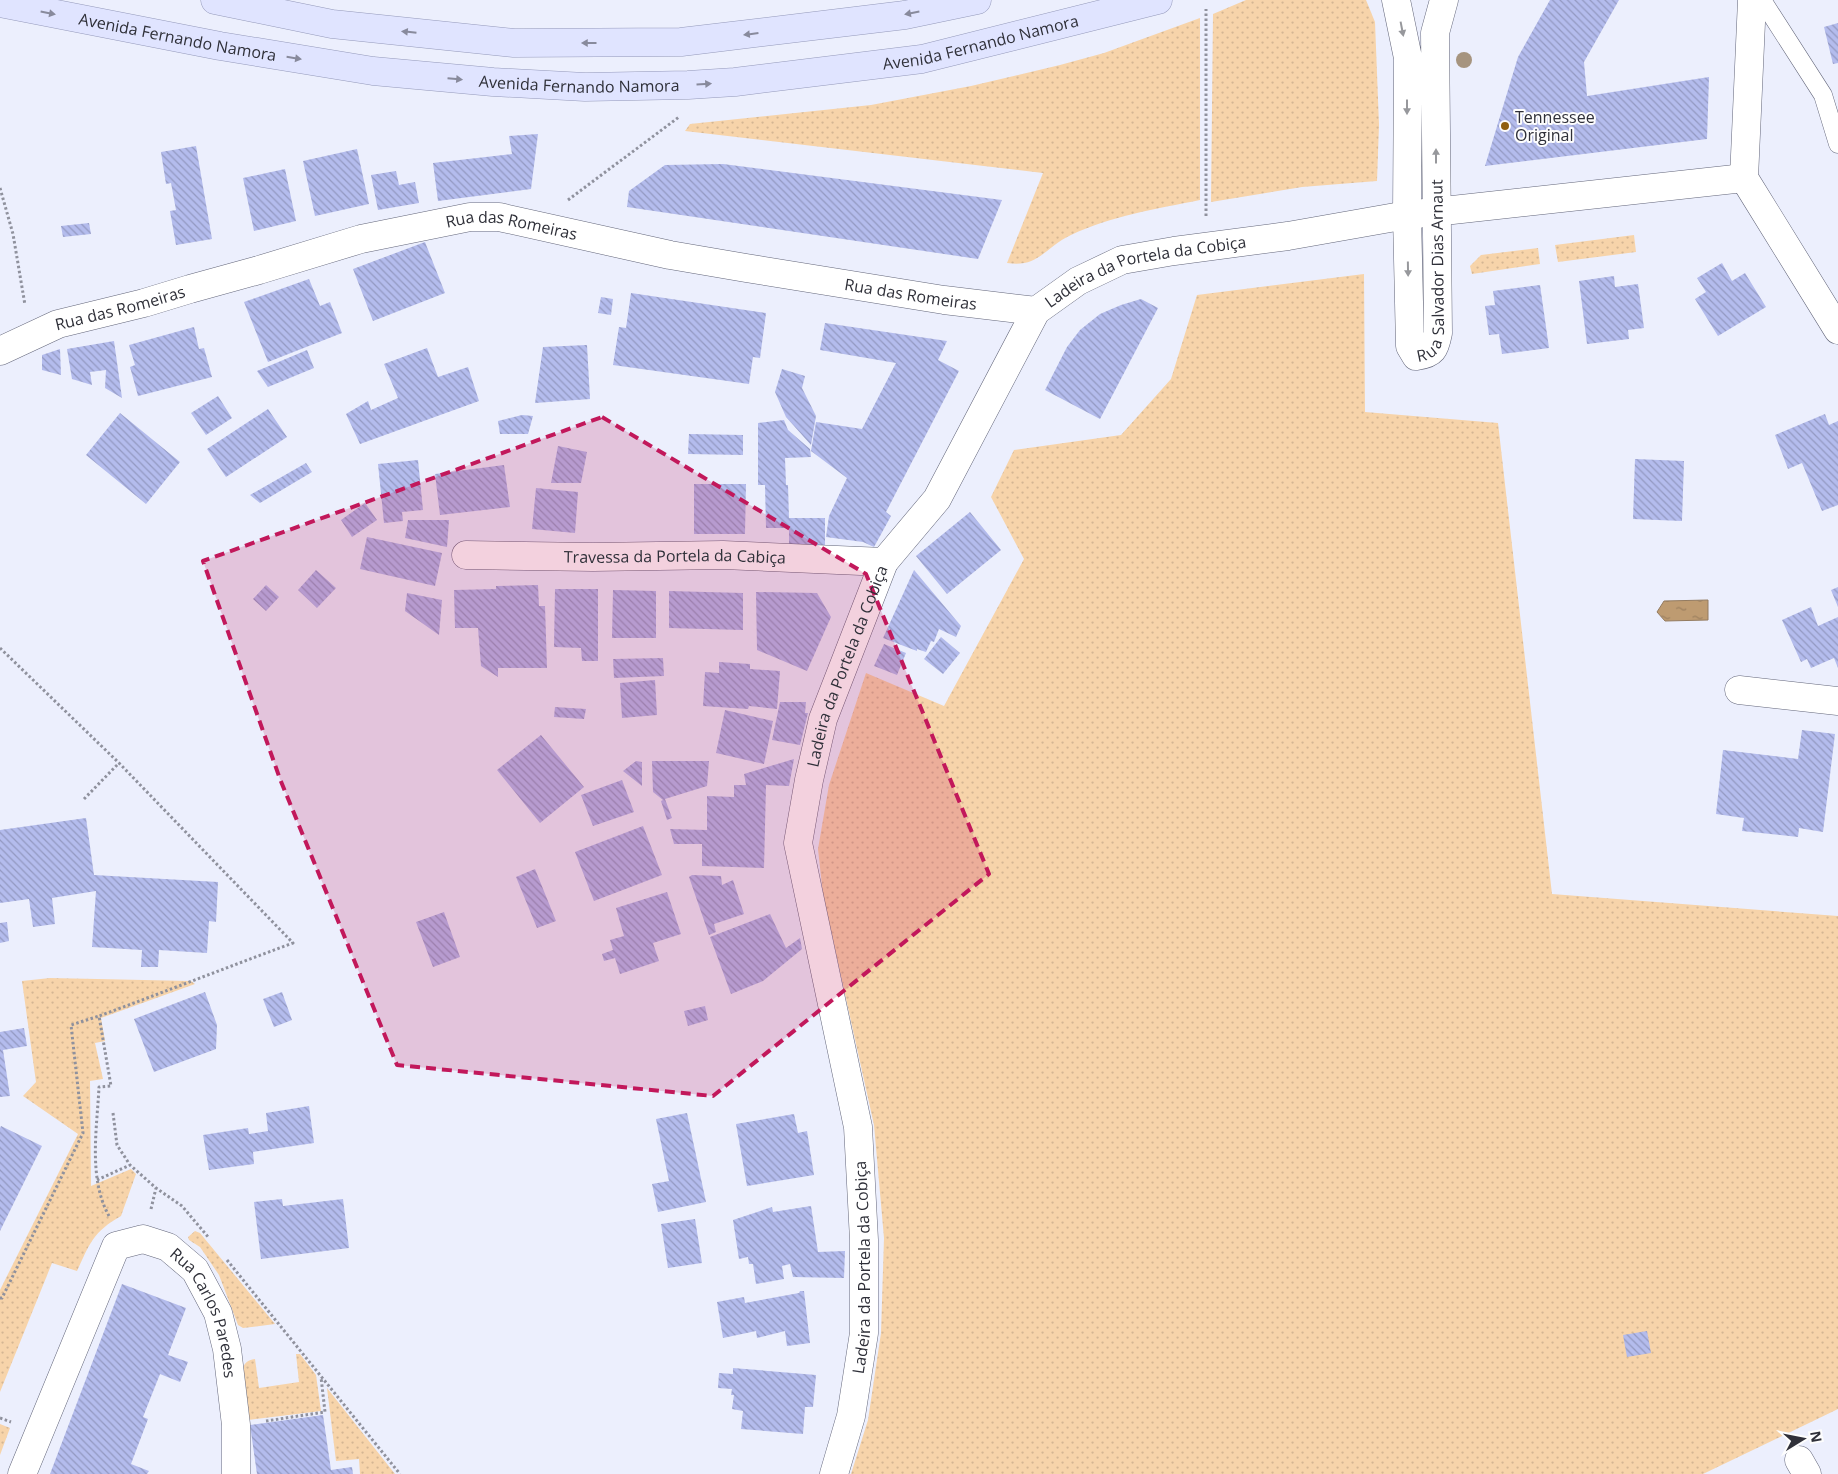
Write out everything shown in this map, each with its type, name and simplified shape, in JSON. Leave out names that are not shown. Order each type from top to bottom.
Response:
[{"type":"main road","points":[[215,0],[332,24],[524,43],[681,42],[905,15],[977,0]]},
{"type":"main road","name":"Avenida Fernando Namora","points":[[0,3],[220,46],[373,71],[492,82],[585,87],[735,82],[922,59],[1158,0]]},
{"type":"street","name":"Rua Salvador Dias Arnaut","points":[[1396,0],[1408,58],[1407,215],[1410,346],[1416,356],[1426,355],[1435,347],[1438,333],[1435,33],[1444,0]]},
{"type":"street","points":[[1752,0],[1744,178],[1838,330]]},
{"type":"street","name":"Ladeira da Portela da Cobiça","points":[[834,1474],[851,1416],[864,1333],[864,1240],[858,1127],[798,843],[809,780],[823,719],[884,562],[937,499],[1036,311],[1078,281],[1122,260],[1288,236],[1436,211],[1744,178]]},
{"type":"street","name":"Rua das Romeiras","points":[[0,351],[58,324],[144,303],[361,238],[470,217],[499,217],[708,262],[944,300],[1036,311]]},
{"type":"street","name":"Travessa da Portela da Cabiça","points":[[466,555],[593,557],[722,555],[884,562]]},
{"type":"street","points":[[1739,690],[1838,701]]},
{"type":"street","name":"Rua Carlos Paredes","points":[[22,1474],[116,1246],[143,1239],[168,1247],[195,1270],[218,1313],[227,1349],[236,1425],[236,1474]]},
{"type":"lane","points":[[1762,0],[1823,95],[1838,144]]},
{"type":"path","points":[[1206,9],[1206,247]]},
{"type":"path","points":[[535,224],[686,113]]},
{"type":"path","points":[[0,188],[13,234],[31,337]]},
{"type":"path","points":[[0,648],[120,762],[293,943],[71,1025],[83,1133],[0,1298]]},
{"type":"path","points":[[84,799],[120,762]]},
{"type":"path","points":[[99,1016],[112,1086],[98,1087],[96,1152],[102,1204],[112,1222]]},
{"type":"path","points":[[113,1113],[117,1145],[130,1165],[156,1188],[182,1206],[213,1243]]},
{"type":"path","points":[[98,1180],[130,1165]]},
{"type":"path","points":[[225,1258],[400,1474]]},
{"type":"path","points":[[236,1425],[325,1412],[321,1376]]},
{"type":"highlighted area","points":[[602,417],[866,574],[989,874],[713,1096],[397,1065],[280,779],[203,561]]},
{"type":"shaded area","points":[[1246,0],[1366,0],[1375,22],[1379,125],[1377,181],[1302,187],[1211,202],[1213,14]]},
{"type":"shaded area","points":[[1200,18],[1200,200],[1134,214],[1086,228],[1062,240],[1034,260],[1018,264],[1007,263],[1043,173],[685,131],[690,124],[871,105],[971,86],[1104,53]]},
{"type":"shaded area","points":[[1634,235],[1636,252],[1558,262],[1555,245]]},
{"type":"shaded area","points":[[1538,248],[1540,264],[1472,274],[1470,266],[1481,255]]},
{"type":"shaded area","points":[[1364,274],[1365,412],[1498,423],[1552,894],[1838,916],[1838,1409],[1703,1474],[851,1474],[868,1420],[881,1333],[884,1238],[874,1125],[823,895],[818,849],[829,785],[866,673],[944,706],[1024,559],[991,497],[1014,450],[1121,435],[1171,379],[1197,295]]},
{"type":"shaded area","points":[[50,978],[191,981],[195,984],[101,1018],[105,1041],[95,1043],[103,1079],[90,1081],[91,1186],[131,1169],[136,1174],[121,1216],[104,1227],[93,1239],[77,1271],[52,1263],[0,1392],[0,1290],[78,1134],[23,1096],[36,1082],[22,981]]},
{"type":"shaded area","points":[[195,1231],[200,1233],[275,1324],[243,1328],[238,1325],[219,1275],[200,1247],[189,1240],[188,1237]]},
{"type":"shaded area","points":[[296,1354],[300,1354],[316,1375],[321,1411],[248,1420],[242,1371],[245,1364],[255,1359],[259,1388],[299,1382]]},
{"type":"shaded area","points":[[327,1388],[395,1474],[360,1474],[359,1459],[336,1461]]},
{"type":"shaded area","points":[[0,1424],[10,1428],[0,1455]]},
{"type":"water","points":[[1708,600],[1708,620],[1665,621],[1657,612],[1664,601]]},
{"type":"building","points":[[1550,0],[1619,0],[1584,62],[1587,96],[1709,77],[1707,139],[1485,166],[1518,57]]},
{"type":"building","points":[[1838,23],[1838,63],[1833,64],[1824,27]]},
{"type":"building","points":[[538,134],[531,189],[438,201],[433,163],[512,154],[509,136]]},
{"type":"building","points":[[196,146],[212,239],[176,245],[170,211],[176,210],[171,183],[166,184],[161,152]]},
{"type":"building","points":[[357,149],[369,204],[315,216],[303,161]]},
{"type":"building","points":[[723,164],[1002,200],[978,259],[627,207],[629,191],[665,165]]},
{"type":"building","points":[[285,169],[296,221],[254,231],[243,178]]},
{"type":"building","points":[[396,171],[399,185],[415,182],[419,203],[378,210],[371,175]]},
{"type":"building","points":[[89,223],[91,234],[63,237],[61,226]]},
{"type":"building","points":[[425,242],[445,293],[373,321],[353,269]]},
{"type":"building","points":[[1722,263],[1732,281],[1745,273],[1766,307],[1718,336],[1695,299],[1706,292],[1697,278]]},
{"type":"building","points":[[1614,276],[1615,287],[1638,284],[1644,328],[1628,330],[1629,339],[1587,344],[1579,281]]},
{"type":"building","points":[[309,279],[320,306],[330,302],[342,333],[268,362],[244,302]]},
{"type":"building","points":[[1540,285],[1549,348],[1502,354],[1499,334],[1489,335],[1485,306],[1495,305],[1493,291]]},
{"type":"building","points":[[631,293],[766,313],[760,358],[753,357],[749,384],[613,365],[619,327],[626,328]]},
{"type":"building","points":[[601,297],[613,299],[611,315],[598,313]]},
{"type":"building","points":[[1141,299],[1158,308],[1100,419],[1045,390],[1067,347],[1080,330],[1100,314]]},
{"type":"building","points":[[825,323],[947,341],[938,360],[959,371],[886,512],[891,516],[874,547],[863,542],[826,537],[829,516],[847,478],[811,451],[816,422],[862,429],[896,363],[820,350]]},
{"type":"building","points":[[194,327],[199,349],[204,348],[212,377],[138,396],[130,367],[135,365],[129,345]]},
{"type":"building","points":[[114,341],[122,398],[105,388],[106,370],[90,372],[92,385],[72,379],[67,349]]},
{"type":"building","points":[[587,345],[590,399],[535,403],[543,347]]},
{"type":"building","points":[[427,348],[438,377],[468,367],[479,401],[360,444],[346,414],[368,401],[371,410],[398,398],[384,364]]},
{"type":"building","points":[[60,349],[61,375],[42,370],[42,355]]},
{"type":"building","points":[[307,350],[314,368],[268,387],[257,371]]},
{"type":"building","points":[[782,369],[805,376],[802,388],[816,416],[811,445],[786,417],[775,392]]},
{"type":"building","points":[[218,396],[232,418],[206,435],[191,413]]},
{"type":"building","points":[[268,409],[287,437],[226,477],[207,449]]},
{"type":"building","points":[[120,413],[180,462],[146,504],[86,455]]},
{"type":"building","points":[[1825,414],[1829,425],[1838,421],[1838,505],[1822,511],[1802,463],[1788,469],[1775,435]]},
{"type":"building","points":[[522,415],[533,416],[528,434],[500,434],[498,421]]},
{"type":"building","points":[[784,420],[788,430],[810,449],[811,457],[785,458],[789,518],[825,518],[825,546],[789,546],[789,528],[766,528],[765,485],[758,485],[758,423]]},
{"type":"building","points":[[689,434],[743,435],[743,455],[688,454]]},
{"type":"building","points":[[558,446],[587,452],[581,483],[551,483]]},
{"type":"building","points":[[1635,459],[1684,461],[1682,521],[1633,519]]},
{"type":"building","points":[[418,460],[423,510],[402,512],[403,521],[384,523],[378,464]]},
{"type":"building","points":[[306,463],[312,472],[260,503],[250,495]]},
{"type":"building","points":[[504,465],[510,507],[440,515],[435,474]]},
{"type":"building","points":[[694,484],[746,484],[745,534],[694,534]]},
{"type":"building","points":[[536,488],[578,492],[575,533],[532,529]]},
{"type":"building","points":[[365,503],[377,520],[352,537],[341,520]]},
{"type":"building","points":[[970,512],[1001,550],[947,594],[916,556]]},
{"type":"building","points":[[408,520],[449,520],[447,547],[405,538]]},
{"type":"building","points":[[367,537],[442,553],[435,586],[360,569]]},
{"type":"building","points":[[316,570],[336,588],[317,608],[298,590]]},
{"type":"building","points":[[914,570],[961,626],[956,637],[939,629],[934,642],[931,641],[926,652],[917,649],[917,651],[883,638]]},
{"type":"building","points":[[266,585],[279,597],[266,611],[253,599]]},
{"type":"building","points":[[538,585],[539,606],[545,606],[547,668],[498,668],[498,677],[481,666],[478,628],[455,628],[454,590]]},
{"type":"building","points":[[1838,587],[1838,607],[1831,590]]},
{"type":"building","points":[[555,589],[598,589],[598,661],[582,661],[581,648],[554,647]]},
{"type":"building","points":[[613,590],[656,591],[656,638],[612,638]]},
{"type":"building","points":[[669,591],[743,593],[743,630],[669,628]]},
{"type":"building","points":[[756,592],[817,593],[831,617],[807,671],[757,650]]},
{"type":"building","points":[[407,593],[442,600],[439,635],[405,611]]},
{"type":"building","points":[[1811,607],[1818,626],[1838,617],[1838,668],[1834,658],[1811,668],[1807,659],[1801,662],[1782,620]]},
{"type":"building","points":[[941,637],[960,653],[943,674],[924,659]]},
{"type":"building","points":[[884,644],[906,653],[897,675],[874,666]]},
{"type":"building","points":[[663,658],[664,676],[614,678],[613,659]]},
{"type":"building","points":[[719,662],[750,664],[750,669],[780,671],[777,709],[749,706],[748,709],[703,706],[705,672],[719,673]]},
{"type":"building","points":[[655,680],[657,715],[622,718],[620,683]]},
{"type":"building","points":[[780,702],[806,702],[805,713],[808,713],[800,745],[772,740]]},
{"type":"building","points":[[555,707],[586,709],[584,719],[554,717]]},
{"type":"building","points":[[725,710],[773,721],[764,764],[716,753]]},
{"type":"building","points":[[1802,730],[1835,734],[1823,832],[1799,828],[1798,837],[1742,831],[1744,818],[1716,814],[1723,750],[1798,759]]},
{"type":"building","points":[[541,735],[584,787],[540,823],[497,770]]},
{"type":"building","points":[[794,759],[789,786],[766,785],[764,868],[702,866],[702,844],[674,844],[670,829],[707,830],[707,796],[734,797],[734,785],[746,785],[744,774]]},
{"type":"building","points":[[636,761],[642,762],[642,786],[623,771]]},
{"type":"building","points":[[652,761],[709,761],[707,786],[665,799],[672,818],[667,820],[661,801],[663,800],[653,792]]},
{"type":"building","points":[[622,780],[634,812],[593,826],[581,795]]},
{"type":"building","points":[[86,818],[94,875],[218,882],[216,922],[209,921],[207,953],[159,950],[158,967],[141,967],[142,950],[92,947],[96,891],[52,898],[55,924],[33,927],[29,899],[0,903],[0,830]]},
{"type":"building","points":[[643,826],[662,875],[594,901],[575,852]]},
{"type":"building","points":[[535,869],[556,921],[537,928],[516,877]]},
{"type":"building","points":[[692,875],[721,876],[722,885],[733,880],[744,914],[714,924],[716,932],[709,935],[689,877]]},
{"type":"building","points":[[667,892],[681,934],[653,943],[659,961],[620,974],[615,958],[604,961],[602,954],[613,950],[610,940],[624,936],[616,908]]},
{"type":"building","points":[[444,912],[460,957],[433,967],[416,922]]},
{"type":"building","points":[[770,914],[786,948],[800,938],[802,949],[763,981],[731,994],[710,937]]},
{"type":"building","points":[[7,922],[9,941],[0,943],[0,923]]},
{"type":"building","points":[[205,992],[217,1025],[216,1049],[154,1072],[134,1019]]},
{"type":"building","points":[[282,992],[292,1020],[274,1027],[263,999]]},
{"type":"building","points":[[705,1006],[708,1020],[688,1026],[684,1011]]},
{"type":"building","points":[[24,1028],[27,1046],[3,1050],[10,1096],[0,1097],[0,1032]]},
{"type":"building","points":[[309,1106],[314,1143],[253,1152],[254,1164],[209,1170],[203,1135],[248,1128],[249,1134],[268,1131],[266,1113]]},
{"type":"building","points":[[687,1113],[706,1202],[658,1212],[652,1184],[669,1181],[656,1119]]},
{"type":"building","points":[[794,1114],[798,1133],[807,1131],[814,1175],[747,1186],[736,1124]]},
{"type":"building","points":[[1,1126],[42,1146],[0,1231],[0,1128]]},
{"type":"building","points":[[282,1199],[283,1206],[343,1199],[349,1248],[261,1259],[254,1202]]},
{"type":"building","points":[[811,1206],[818,1252],[845,1251],[844,1278],[793,1277],[790,1264],[782,1266],[784,1279],[756,1284],[753,1264],[749,1264],[748,1257],[739,1259],[733,1220],[772,1207],[773,1212]]},
{"type":"building","points":[[695,1219],[702,1263],[668,1268],[661,1224]]},
{"type":"building","points":[[122,1284],[186,1308],[168,1355],[188,1362],[180,1382],[160,1374],[143,1417],[148,1419],[131,1464],[149,1471],[147,1474],[50,1474]]},
{"type":"building","points":[[804,1291],[810,1343],[787,1346],[785,1331],[757,1338],[756,1331],[723,1338],[717,1302],[744,1297],[745,1303],[799,1293]]},
{"type":"building","points":[[1647,1331],[1651,1353],[1627,1357],[1623,1335]]},
{"type":"building","points":[[733,1368],[816,1375],[813,1407],[805,1407],[803,1434],[741,1429],[743,1411],[732,1409],[734,1395],[731,1395],[732,1389],[718,1388],[719,1373],[733,1374]]},
{"type":"building","points":[[323,1415],[331,1470],[352,1467],[353,1474],[257,1474],[250,1425]]},
{"type":"place","name":"Tennessee Original","points":[[1505,126]]}]
